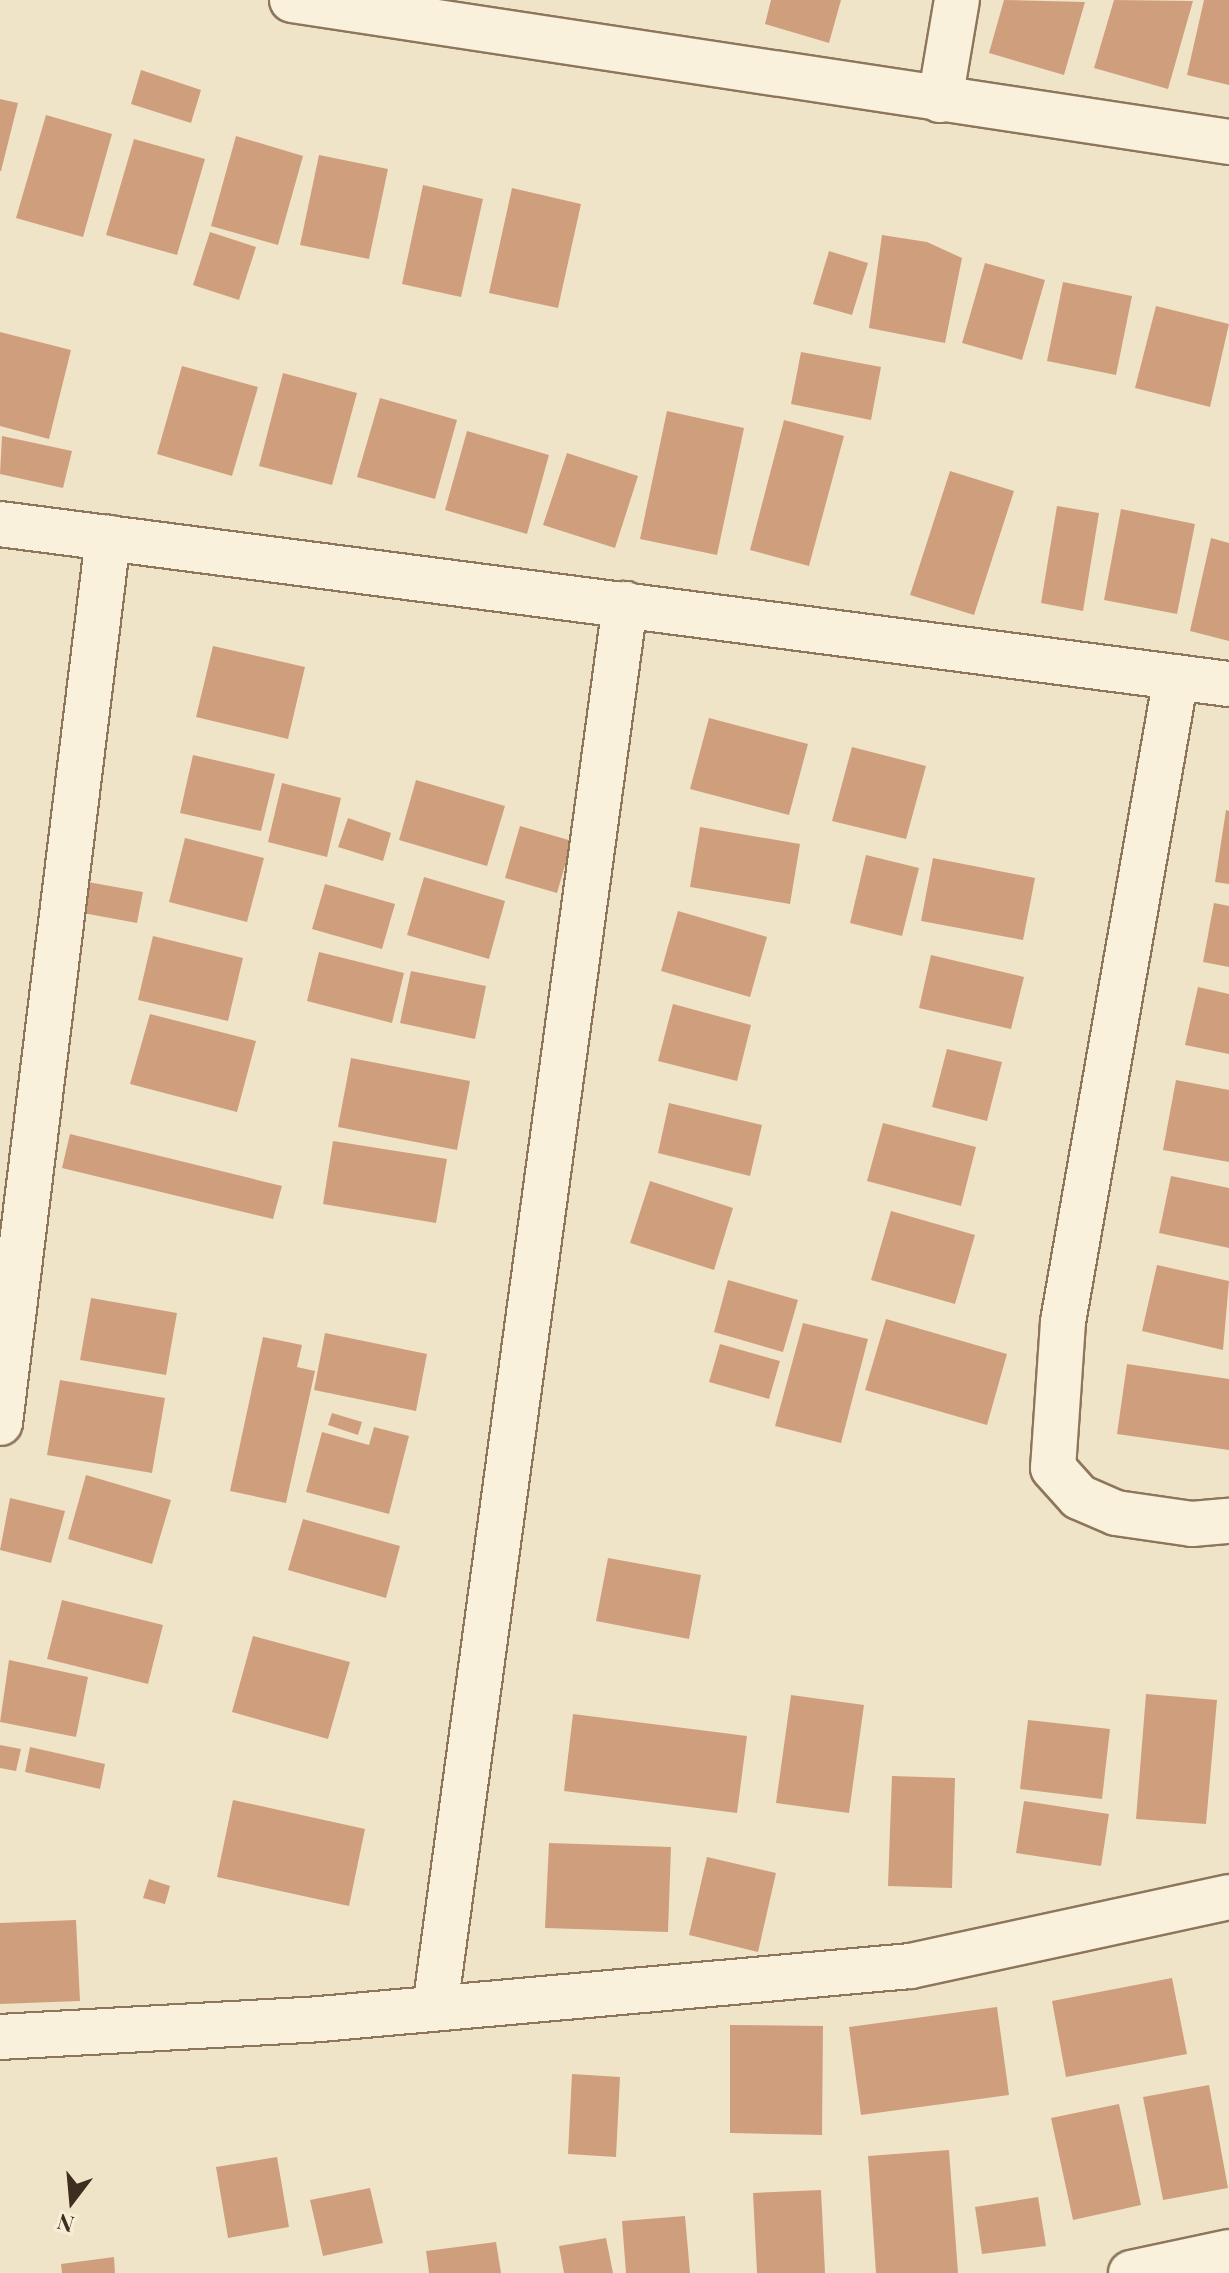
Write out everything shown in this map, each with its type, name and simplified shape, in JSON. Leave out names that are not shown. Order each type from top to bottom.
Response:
[{"type":"street","points":[[292,0],[1229,142]]},
{"type":"street","points":[[940,100],[957,0]]},
{"type":"street","points":[[0,524],[1229,684]]},
{"type":"street","points":[[0,1423],[108,538]]},
{"type":"street","points":[[435,2008],[625,604]]},
{"type":"street","points":[[1176,677],[1063,1322],[1053,1468],[1079,1497],[1116,1513],[1192,1524],[1229,1521]]},
{"type":"street","points":[[0,2037],[435,2008],[910,1966],[1229,1897]]},
{"type":"street","points":[[1131,2273],[1229,2252]]},
{"type":"building","points":[[771,0],[841,0],[829,43],[765,24]]},
{"type":"building","points":[[1004,0],[1085,2],[1064,75],[989,53]]},
{"type":"building","points":[[1114,0],[1193,1],[1168,89],[1094,68]]},
{"type":"building","points":[[1204,0],[1229,0],[1229,85],[1187,75]]},
{"type":"building","points":[[141,70],[201,90],[191,123],[131,104]]},
{"type":"building","points":[[0,99],[18,103],[1,171],[0,171]]},
{"type":"building","points":[[46,115],[112,134],[83,237],[16,218]]},
{"type":"building","points":[[236,136],[303,156],[278,245],[211,226]]},
{"type":"building","points":[[134,139],[205,159],[177,255],[106,235]]},
{"type":"building","points":[[319,155],[388,169],[369,259],[300,245]]},
{"type":"building","points":[[423,185],[483,199],[461,297],[402,284]]},
{"type":"building","points":[[512,188],[581,204],[558,308],[489,293]]},
{"type":"building","points":[[210,232],[256,247],[239,300],[193,285]]},
{"type":"building","points":[[882,235],[927,242],[962,258],[945,343],[869,328]]},
{"type":"building","points":[[829,251],[868,263],[852,315],[813,304]]},
{"type":"building","points":[[985,263],[1045,280],[1022,360],[962,343]]},
{"type":"building","points":[[1063,282],[1132,296],[1116,375],[1047,361]]},
{"type":"building","points":[[1156,306],[1229,324],[1210,407],[1135,388]]},
{"type":"building","points":[[0,332],[71,350],[49,439],[0,426]]},
{"type":"building","points":[[801,352],[881,367],[871,420],[791,404]]},
{"type":"building","points":[[182,366],[258,387],[232,476],[157,454]]},
{"type":"building","points":[[283,373],[357,393],[332,485],[259,466]]},
{"type":"building","points":[[380,398],[457,420],[435,499],[357,477]]},
{"type":"building","points":[[667,411],[744,428],[717,555],[640,539]]},
{"type":"building","points":[[784,420],[844,436],[809,566],[750,550]]},
{"type":"building","points":[[467,431],[549,455],[527,534],[445,510]]},
{"type":"building","points":[[2,436],[72,451],[63,488],[0,474]]},
{"type":"building","points":[[567,453],[638,476],[615,548],[543,525]]},
{"type":"building","points":[[950,471],[1014,491],[974,615],[910,595]]},
{"type":"building","points":[[1057,506],[1099,513],[1083,611],[1041,603]]},
{"type":"building","points":[[1121,509],[1195,524],[1177,614],[1104,600]]},
{"type":"building","points":[[1211,538],[1229,543],[1229,641],[1190,631]]},
{"type":"building","points":[[213,646],[305,667],[288,739],[196,717]]},
{"type":"building","points":[[709,718],[808,744],[789,815],[690,789]]},
{"type":"building","points":[[852,747],[926,766],[906,839],[832,821]]},
{"type":"building","points":[[193,755],[275,774],[261,831],[180,813]]},
{"type":"building","points":[[416,780],[505,806],[487,866],[399,840]]},
{"type":"building","points":[[282,783],[341,798],[327,857],[268,842]]},
{"type":"building","points":[[1226,810],[1229,811],[1229,884],[1215,882]]},
{"type":"building","points":[[348,818],[391,833],[383,861],[338,847]]},
{"type":"building","points":[[520,826],[572,841],[557,893],[505,878]]},
{"type":"building","points":[[700,827],[800,844],[790,904],[690,887]]},
{"type":"building","points":[[185,838],[264,858],[247,922],[169,902]]},
{"type":"building","points":[[866,855],[919,868],[902,936],[850,923]]},
{"type":"building","points":[[933,858],[1035,878],[1023,940],[921,921]]},
{"type":"building","points":[[424,877],[505,901],[489,959],[407,935]]},
{"type":"building","points":[[88,882],[143,892],[137,923],[83,913]]},
{"type":"building","points":[[325,884],[395,904],[382,949],[312,929]]},
{"type":"building","points":[[1214,903],[1229,906],[1229,967],[1203,962]]},
{"type":"building","points":[[678,911],[767,937],[750,997],[661,971]]},
{"type":"building","points":[[153,936],[243,958],[228,1021],[138,1000]]},
{"type":"building","points":[[319,952],[404,973],[392,1023],[307,1001]]},
{"type":"building","points":[[931,955],[1024,977],[1011,1029],[919,1008]]},
{"type":"building","points":[[411,971],[486,986],[475,1039],[400,1023]]},
{"type":"building","points":[[1198,987],[1229,994],[1229,1054],[1185,1045]]},
{"type":"building","points":[[673,1004],[751,1025],[737,1081],[658,1061]]},
{"type":"building","points":[[150,1014],[256,1041],[237,1112],[130,1084]]},
{"type":"building","points":[[947,1049],[1002,1062],[987,1121],[932,1107]]},
{"type":"building","points":[[351,1058],[470,1081],[457,1150],[338,1127]]},
{"type":"building","points":[[1176,1080],[1229,1090],[1229,1162],[1163,1150]]},
{"type":"building","points":[[669,1103],[762,1125],[750,1176],[658,1153]]},
{"type":"building","points":[[883,1123],[976,1147],[961,1206],[867,1181]]},
{"type":"building","points":[[70,1134],[282,1186],[273,1219],[62,1168]]},
{"type":"building","points":[[333,1141],[447,1159],[436,1223],[323,1204]]},
{"type":"building","points":[[1171,1176],[1229,1188],[1229,1248],[1159,1233]]},
{"type":"building","points":[[650,1181],[733,1208],[714,1270],[630,1243]]},
{"type":"building","points":[[891,1211],[975,1235],[955,1304],[871,1280]]},
{"type":"building","points":[[1157,1265],[1229,1281],[1223,1350],[1142,1331]]},
{"type":"building","points":[[728,1280],[798,1300],[783,1352],[714,1332]]},
{"type":"building","points":[[91,1298],[177,1313],[166,1375],[80,1360]]},
{"type":"building","points":[[886,1319],[1007,1354],[987,1425],[865,1390]]},
{"type":"building","points":[[803,1323],[868,1339],[841,1443],[775,1426]]},
{"type":"building","points":[[325,1333],[427,1354],[416,1411],[314,1390]]},
{"type":"building","points":[[263,1337],[302,1345],[297,1367],[315,1371],[286,1503],[230,1491]]},
{"type":"building","points":[[720,1344],[780,1361],[769,1399],[709,1382]]},
{"type":"building","points":[[1127,1364],[1229,1379],[1229,1450],[1117,1434]]},
{"type":"building","points":[[60,1380],[165,1398],[152,1473],[47,1455]]},
{"type":"building","points":[[332,1413],[362,1422],[358,1435],[328,1425]]},
{"type":"building","points":[[374,1427],[409,1436],[389,1514],[306,1492],[322,1432],[369,1445]]},
{"type":"building","points":[[86,1475],[171,1500],[152,1564],[68,1539]]},
{"type":"building","points":[[10,1498],[65,1511],[51,1563],[0,1550]]},
{"type":"building","points":[[303,1519],[400,1546],[386,1598],[288,1570]]},
{"type":"building","points":[[608,1558],[701,1575],[689,1639],[596,1621]]},
{"type":"building","points":[[62,1600],[163,1625],[148,1684],[47,1659]]},
{"type":"building","points":[[253,1636],[350,1662],[328,1739],[232,1712]]},
{"type":"building","points":[[9,1660],[88,1677],[76,1737],[0,1722]]},
{"type":"building","points":[[1146,1694],[1217,1700],[1206,1824],[1136,1819]]},
{"type":"building","points":[[791,1695],[864,1705],[849,1813],[776,1803]]},
{"type":"building","points":[[573,1714],[747,1736],[737,1813],[564,1791]]},
{"type":"building","points":[[1028,1720],[1110,1729],[1102,1799],[1020,1789]]},
{"type":"building","points":[[0,1745],[21,1749],[16,1771],[0,1768]]},
{"type":"building","points":[[30,1747],[105,1764],[100,1789],[25,1772]]},
{"type":"building","points":[[892,1776],[955,1778],[952,1888],[888,1886]]},
{"type":"building","points":[[233,1800],[365,1829],[349,1906],[217,1877]]},
{"type":"building","points":[[1024,1801],[1109,1814],[1101,1866],[1016,1853]]},
{"type":"building","points":[[549,1843],[671,1847],[668,1932],[545,1928]]},
{"type":"building","points":[[707,1857],[776,1873],[758,1952],[689,1935]]},
{"type":"building","points":[[149,1879],[170,1886],[165,1904],[143,1898]]},
{"type":"building","points":[[76,1920],[80,2001],[0,2004],[0,1923]]},
{"type":"building","points":[[1172,1978],[1187,2054],[1066,2077],[1052,2001]]},
{"type":"building","points":[[997,2007],[1009,2095],[861,2115],[849,2027]]},
{"type":"building","points":[[730,2025],[823,2026],[822,2135],[730,2133]]},
{"type":"building","points":[[572,2074],[620,2077],[616,2157],[568,2154]]},
{"type":"building","points":[[1209,2085],[1228,2188],[1163,2200],[1143,2097]]},
{"type":"building","points":[[1119,2104],[1141,2205],[1073,2220],[1051,2118]]},
{"type":"building","points":[[949,2150],[958,2273],[876,2273],[868,2156]]},
{"type":"building","points":[[277,2157],[289,2227],[228,2238],[216,2167]]},
{"type":"building","points":[[370,2188],[383,2243],[323,2256],[310,2200]]},
{"type":"building","points":[[821,2190],[825,2273],[757,2273],[753,2193]]},
{"type":"building","points":[[1038,2197],[1046,2246],[982,2254],[975,2207]]},
{"type":"building","points":[[685,2216],[690,2273],[626,2273],[622,2221]]},
{"type":"building","points":[[606,2238],[613,2273],[564,2273],[559,2246]]},
{"type":"building","points":[[496,2242],[501,2273],[429,2273],[426,2251]]},
{"type":"building","points":[[114,2257],[115,2273],[62,2273],[61,2264]]}]
